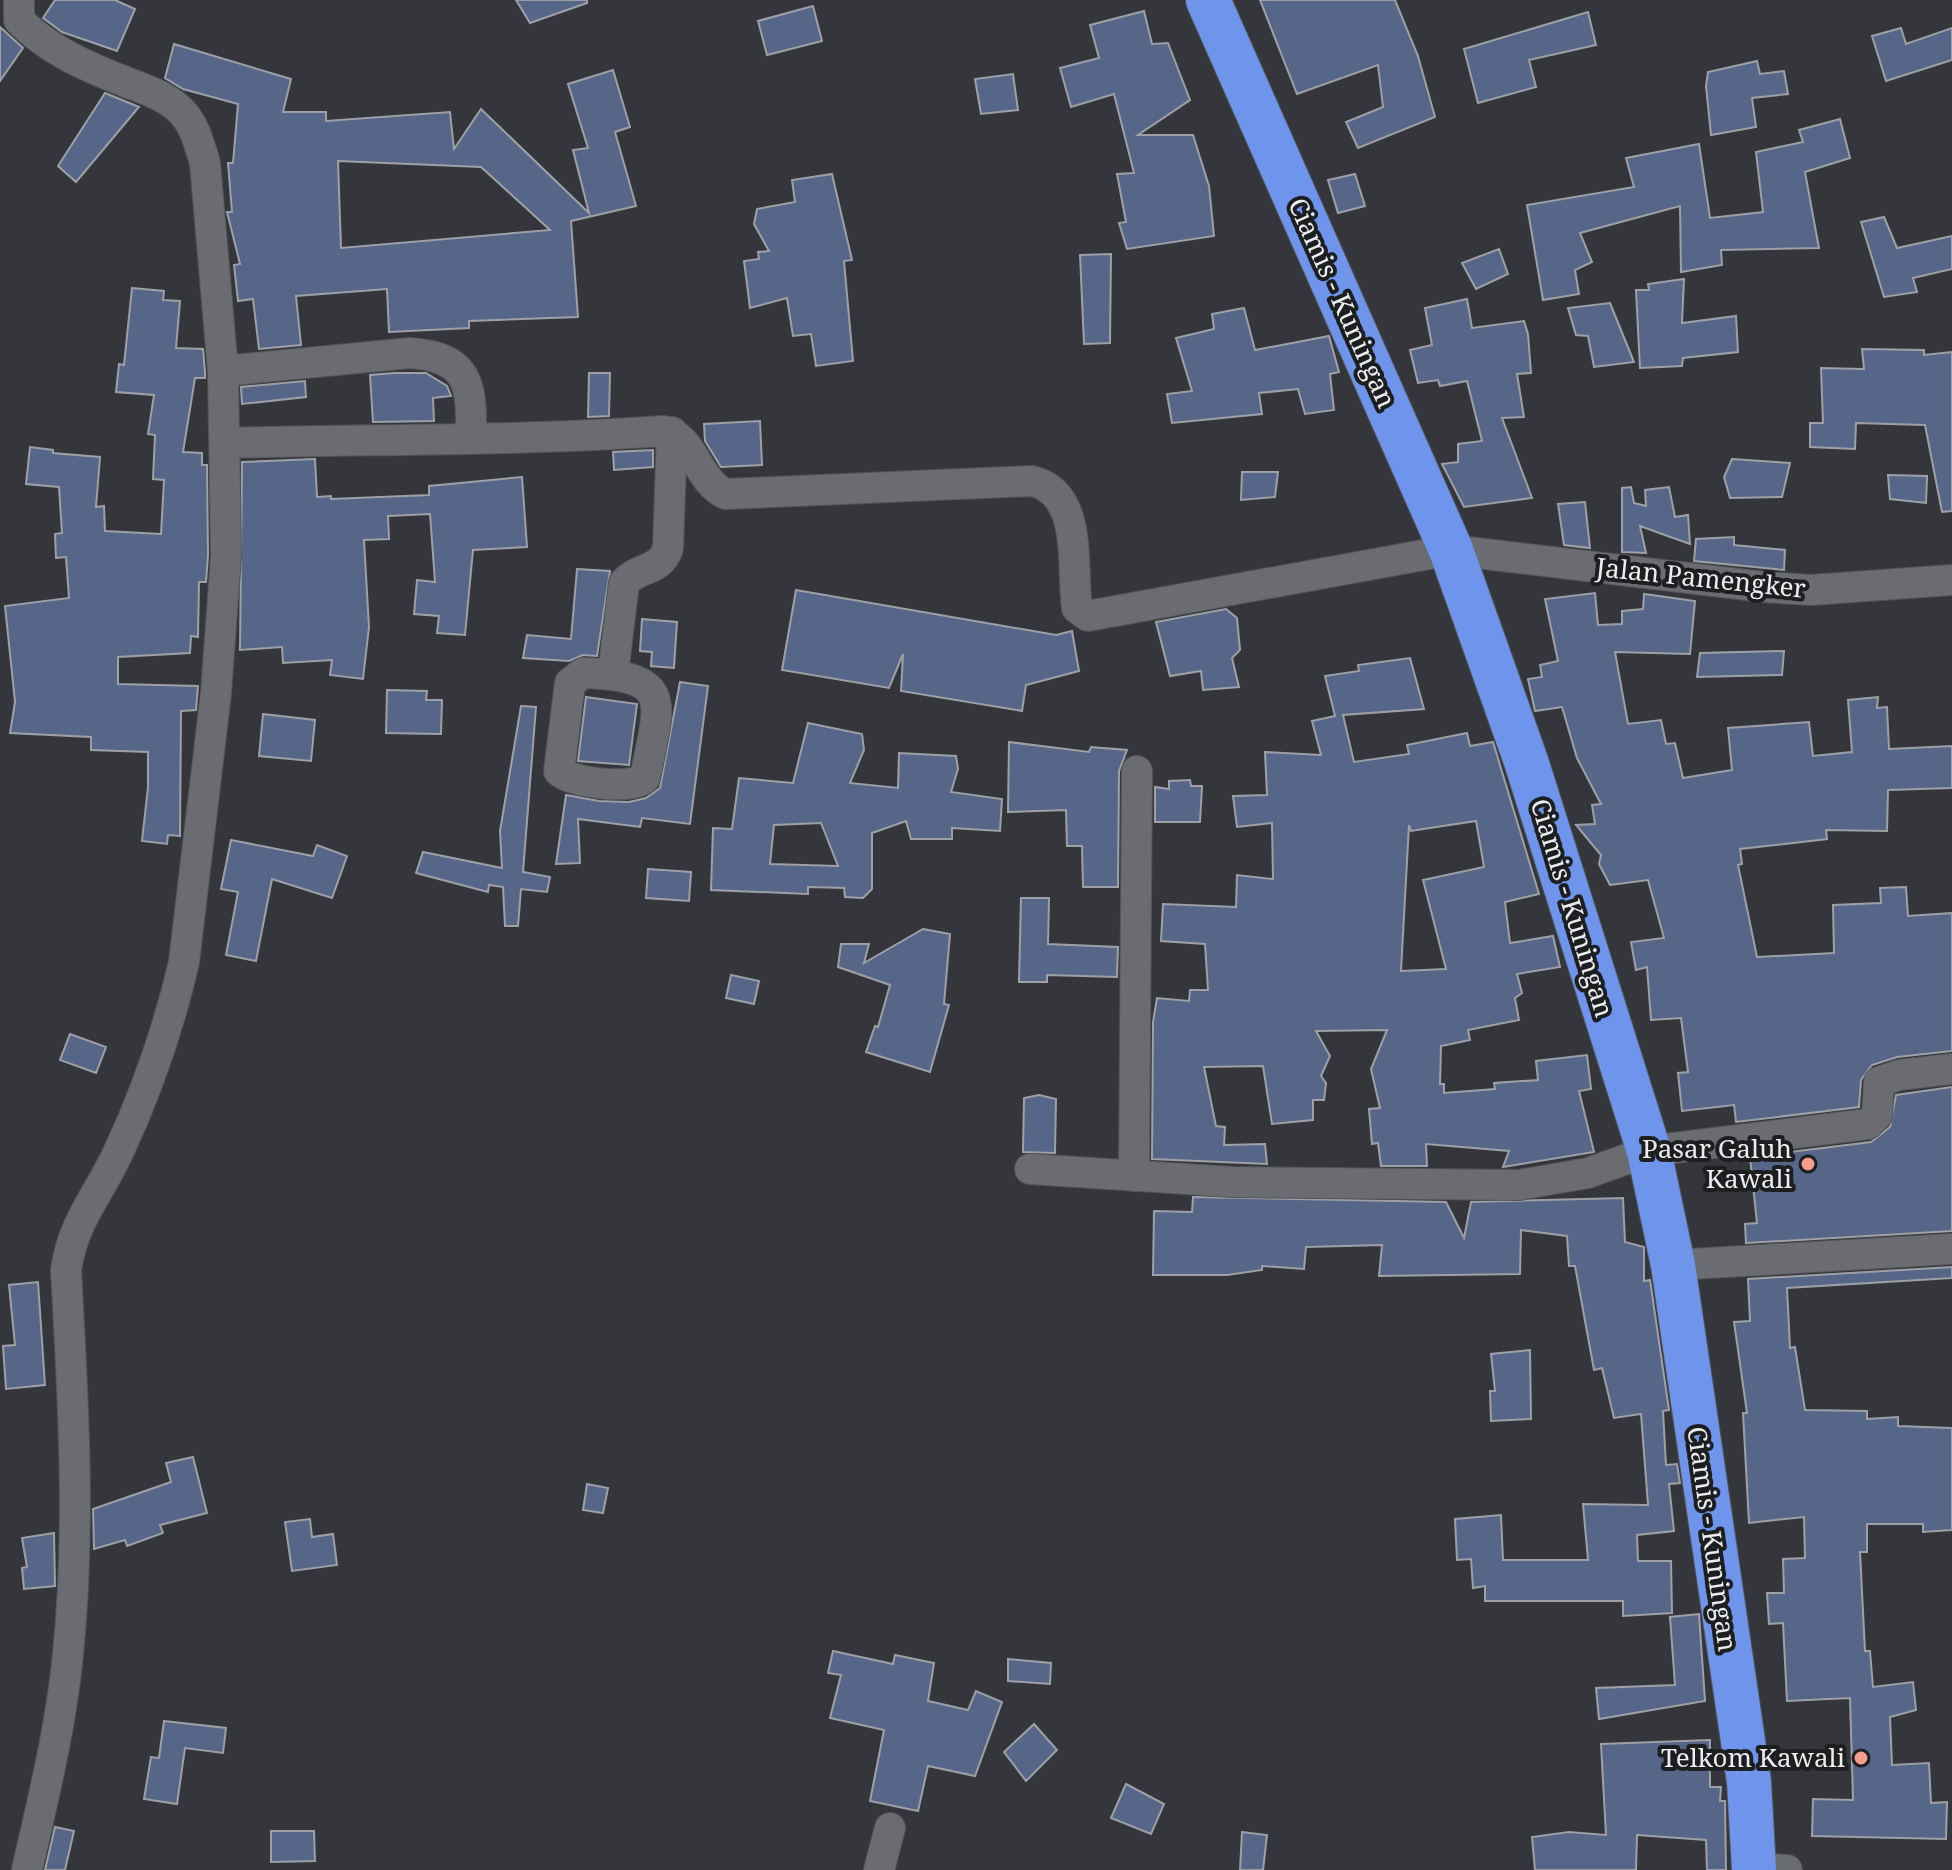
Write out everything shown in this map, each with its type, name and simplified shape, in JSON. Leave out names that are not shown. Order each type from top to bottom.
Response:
[{"type":"highway","name":"Ciamis - Kuningan","points":[[1208,0],[1451,550],[1526,761],[1649,1151],[1673,1265],[1749,1782],[1765,1869]]},
{"type":"street","points":[[19,0],[19,20],[34,36],[107,75],[163,97],[180,110],[195,131],[205,163],[226,443],[222,631],[184,962],[176,998],[125,1136],[78,1221],[70,1243],[66,1270],[74,1537],[69,1643],[52,1758],[27,1870]]},
{"type":"street","points":[[223,371],[410,353],[440,355],[453,363],[465,383],[472,402],[471,437]]},
{"type":"street","points":[[226,443],[471,437],[547,439],[672,432],[668,548],[661,563],[629,577],[624,583],[613,674]]},
{"type":"street","name":"Jalan Pamengker","points":[[672,432],[711,486],[726,494],[1017,479],[1044,483],[1055,490],[1066,508],[1077,608],[1088,616],[1451,550],[1780,588],[1869,587],[1952,580]]},
{"type":"street","points":[[1134,1176],[1137,771]]},
{"type":"street","points":[[1030,1169],[1233,1182],[1519,1185],[1566,1178],[1649,1151],[1868,1124],[1877,1115],[1879,1082],[1899,1075],[1952,1069]]},
{"type":"street","points":[[1673,1265],[1952,1249]]},
{"type":"street","points":[[879,1870],[890,1828]]},
{"type":"building","points":[[55,0],[115,0],[135,9],[117,51],[62,32],[43,18]]},
{"type":"building","points":[[516,0],[587,0],[587,3],[530,23]]},
{"type":"building","points":[[1260,0],[1395,0],[1418,56],[1435,117],[1358,148],[1346,122],[1383,107],[1378,65],[1297,94]]},
{"type":"building","points":[[813,6],[822,41],[767,55],[758,21]]},
{"type":"building","points":[[1144,11],[1152,44],[1168,43],[1190,100],[1138,135],[1193,135],[1209,186],[1214,236],[1127,249],[1119,223],[1126,222],[1117,174],[1134,173],[1114,94],[1071,107],[1060,68],[1099,58],[1090,25]]},
{"type":"building","points":[[1588,12],[1596,45],[1529,60],[1536,87],[1478,103],[1464,49]]},
{"type":"building","points":[[0,27],[23,48],[0,81]]},
{"type":"building","points":[[1901,28],[1906,44],[1952,28],[1952,60],[1886,81],[1872,36]]},
{"type":"building","points":[[174,44],[291,79],[283,112],[326,112],[326,121],[450,112],[454,149],[481,109],[589,213],[573,150],[588,148],[568,84],[613,70],[630,127],[615,132],[636,206],[571,221],[578,317],[469,321],[469,328],[389,332],[387,289],[296,296],[301,345],[259,349],[253,299],[238,301],[234,265],[240,264],[227,212],[232,212],[228,163],[233,163],[238,104],[183,89],[165,78]],"holes":[[[338,161],[481,167],[550,230],[341,248]]]},
{"type":"building","points":[[1757,61],[1760,74],[1784,71],[1788,94],[1752,98],[1756,127],[1711,135],[1706,86],[1708,72]]},
{"type":"building","points":[[1013,74],[1018,110],[981,114],[975,79]]},
{"type":"building","points":[[105,93],[139,107],[76,182],[58,166]]},
{"type":"building","points":[[1840,119],[1850,158],[1805,172],[1819,248],[1721,250],[1722,265],[1681,272],[1680,206],[1580,233],[1592,262],[1575,270],[1579,294],[1543,300],[1527,205],[1634,187],[1626,158],[1699,144],[1710,218],[1763,212],[1756,152],[1803,142],[1799,130]]},
{"type":"building","points":[[832,174],[852,260],[844,261],[853,361],[816,366],[811,334],[793,336],[787,298],[750,308],[744,261],[759,259],[758,252],[769,251],[754,224],[757,209],[795,202],[792,180]]},
{"type":"building","points":[[1355,174],[1365,206],[1338,213],[1328,180]]},
{"type":"building","points":[[1884,217],[1897,248],[1952,236],[1952,269],[1913,278],[1917,292],[1884,297],[1861,222]]},
{"type":"building","points":[[1499,249],[1508,274],[1476,289],[1462,263]]},
{"type":"building","points":[[1111,254],[1110,343],[1084,344],[1080,255]]},
{"type":"building","points":[[1684,279],[1682,323],[1736,316],[1738,352],[1683,358],[1682,366],[1640,368],[1636,290],[1649,290],[1648,284]]},
{"type":"building","points":[[132,288],[164,291],[163,300],[180,301],[176,348],[203,349],[205,372],[205,378],[195,378],[183,452],[202,453],[202,465],[207,465],[208,555],[206,582],[199,582],[198,637],[191,636],[190,653],[118,657],[118,684],[198,686],[196,710],[181,711],[180,836],[168,835],[167,844],[142,841],[148,752],[91,750],[91,737],[10,733],[15,702],[5,606],[69,598],[66,557],[56,558],[55,534],[62,533],[59,487],[26,484],[30,447],[53,450],[53,453],[100,457],[96,507],[104,506],[105,531],[161,534],[164,480],[153,479],[155,435],[148,434],[154,395],[116,392],[119,364],[124,365]]},
{"type":"building","points":[[1467,299],[1472,328],[1524,321],[1531,373],[1517,374],[1524,417],[1502,418],[1532,498],[1464,507],[1442,464],[1458,462],[1458,444],[1482,441],[1467,381],[1440,386],[1438,380],[1418,383],[1410,350],[1432,345],[1425,308]]},
{"type":"building","points":[[1610,303],[1634,362],[1594,367],[1588,336],[1576,335],[1568,308]]},
{"type":"building","points":[[1244,308],[1255,350],[1329,336],[1339,372],[1330,374],[1334,410],[1305,414],[1298,389],[1259,393],[1262,414],[1172,423],[1167,394],[1192,391],[1176,338],[1214,329],[1212,314]]},
{"type":"building","points":[[1862,349],[1924,350],[1924,355],[1952,352],[1952,511],[1942,512],[1925,425],[1856,423],[1855,449],[1810,447],[1810,423],[1823,423],[1821,368],[1864,369]]},
{"type":"building","points":[[426,373],[447,386],[451,396],[433,398],[434,421],[373,422],[370,375]]},
{"type":"building","points":[[589,373],[610,373],[609,416],[588,417]]},
{"type":"building","points":[[305,381],[306,397],[242,404],[241,387]]},
{"type":"building","points":[[760,421],[762,465],[721,467],[705,441],[704,424]]},
{"type":"building","points":[[653,450],[653,467],[614,470],[613,452]]},
{"type":"building","points":[[315,459],[317,497],[331,496],[331,499],[429,495],[429,486],[522,477],[527,547],[473,550],[465,635],[437,633],[439,616],[414,614],[417,580],[435,582],[430,514],[388,516],[389,539],[364,540],[369,627],[363,679],[330,675],[332,660],[283,663],[282,647],[240,650],[242,462]]},
{"type":"building","points":[[1732,459],[1790,463],[1782,497],[1730,498],[1724,477]]},
{"type":"building","points":[[1242,472],[1278,472],[1275,497],[1241,500]]},
{"type":"building","points":[[1888,475],[1927,476],[1926,503],[1890,499]]},
{"type":"building","points":[[1631,487],[1634,503],[1646,506],[1645,490],[1669,487],[1675,517],[1688,515],[1690,544],[1640,526],[1646,553],[1622,552],[1622,488]]},
{"type":"building","points":[[1585,502],[1590,548],[1564,545],[1558,504]]},
{"type":"building","points":[[1734,537],[1734,545],[1785,550],[1784,570],[1694,561],[1696,539]]},
{"type":"building","points":[[577,569],[610,571],[597,656],[583,655],[569,661],[523,658],[527,635],[571,639]]},
{"type":"building","points":[[796,590],[1056,635],[1072,631],[1079,671],[1026,685],[1022,711],[901,691],[903,654],[889,688],[782,670]]},
{"type":"building","points":[[1595,593],[1598,625],[1622,624],[1622,611],[1643,609],[1644,594],[1695,601],[1690,654],[1615,652],[1628,724],[1661,720],[1666,744],[1675,743],[1683,778],[1732,770],[1728,728],[1809,722],[1813,756],[1852,752],[1848,700],[1878,697],[1877,708],[1887,707],[1889,749],[1952,746],[1952,788],[1888,790],[1887,831],[1826,830],[1827,839],[1740,849],[1742,864],[1738,865],[1757,957],[1834,953],[1833,905],[1881,903],[1880,888],[1906,887],[1908,916],[1952,913],[1952,1051],[1897,1057],[1872,1065],[1861,1080],[1859,1107],[1736,1122],[1734,1105],[1682,1111],[1678,1073],[1688,1072],[1681,1018],[1651,1020],[1647,967],[1636,970],[1631,942],[1664,938],[1648,880],[1610,885],[1599,864],[1601,855],[1576,825],[1595,824],[1592,805],[1601,804],[1577,758],[1562,707],[1535,711],[1528,679],[1542,677],[1540,665],[1558,661],[1545,599]]},
{"type":"building","points":[[1226,609],[1237,618],[1240,650],[1232,658],[1239,687],[1203,690],[1201,671],[1170,676],[1156,622]]},
{"type":"building","points":[[642,619],[677,622],[674,668],[651,666],[652,652],[640,651]]},
{"type":"building","points":[[1784,651],[1782,675],[1697,677],[1700,653]]},
{"type":"building","points":[[1410,658],[1424,709],[1343,715],[1354,762],[1409,754],[1407,745],[1467,733],[1470,746],[1493,742],[1539,894],[1505,902],[1510,943],[1553,936],[1560,967],[1517,974],[1522,993],[1515,998],[1519,1020],[1468,1030],[1470,1040],[1441,1046],[1440,1084],[1444,1084],[1444,1093],[1495,1089],[1494,1083],[1538,1080],[1536,1061],[1587,1055],[1591,1089],[1579,1091],[1594,1152],[1503,1167],[1509,1151],[1426,1144],[1427,1166],[1381,1166],[1378,1143],[1372,1144],[1369,1109],[1380,1108],[1371,1069],[1387,1030],[1316,1031],[1330,1056],[1321,1076],[1326,1083],[1324,1100],[1313,1100],[1313,1120],[1272,1124],[1263,1066],[1204,1067],[1216,1126],[1225,1127],[1224,1145],[1265,1144],[1267,1164],[1152,1159],[1153,1022],[1157,998],[1189,1001],[1190,990],[1208,990],[1205,944],[1161,941],[1163,904],[1236,907],[1237,875],[1273,879],[1272,823],[1237,827],[1233,796],[1267,795],[1265,752],[1321,755],[1312,721],[1335,716],[1325,676],[1359,671],[1358,665]],"holes":[[[1476,821],[1484,867],[1423,880],[1446,969],[1401,971],[1409,825],[1411,831]]]},
{"type":"building","points":[[680,682],[708,686],[690,824],[642,818],[640,827],[578,819],[580,863],[556,864],[566,795],[629,802],[646,798],[660,788]]},
{"type":"building","points":[[387,690],[427,691],[426,700],[442,700],[441,734],[386,733]]},
{"type":"building","points":[[586,697],[637,704],[629,765],[578,761]]},
{"type":"building","points":[[521,706],[536,707],[523,872],[550,877],[547,892],[521,889],[518,926],[505,926],[503,887],[489,885],[488,892],[416,873],[423,852],[502,868],[500,831]]},
{"type":"building","points":[[263,714],[315,720],[311,761],[259,756]]},
{"type":"building","points":[[808,723],[862,734],[864,750],[850,783],[898,788],[899,753],[956,756],[958,769],[951,792],[1002,799],[1000,831],[952,828],[952,839],[911,839],[906,821],[872,833],[872,889],[863,898],[845,897],[844,888],[808,887],[808,894],[711,890],[713,828],[732,829],[739,778],[793,783]],"holes":[[[821,823],[838,866],[770,864],[774,825]]]},
{"type":"building","points":[[1009,742],[1089,752],[1091,747],[1127,750],[1119,771],[1118,887],[1083,887],[1082,846],[1067,846],[1066,810],[1008,812]]},
{"type":"building","points":[[1190,780],[1191,786],[1202,786],[1200,822],[1155,822],[1155,787],[1169,789],[1169,781]]},
{"type":"building","points":[[231,840],[313,856],[317,845],[347,856],[332,898],[272,879],[256,961],[226,955],[238,892],[221,889]]},
{"type":"building","points":[[648,869],[691,872],[689,901],[646,898]]},
{"type":"building","points":[[1021,898],[1049,898],[1048,944],[1118,947],[1117,977],[1047,975],[1047,982],[1019,982]]},
{"type":"building","points":[[923,929],[950,934],[944,1004],[949,1005],[930,1072],[866,1052],[875,1026],[878,1027],[890,985],[838,967],[841,944],[869,944],[864,963]]},
{"type":"building","points":[[731,975],[759,981],[754,1004],[726,998]]},
{"type":"building","points":[[70,1034],[106,1047],[96,1073],[60,1060]]},
{"type":"building","points":[[1952,1087],[1952,1231],[1746,1243],[1745,1224],[1757,1223],[1750,1157],[1871,1142],[1890,1127],[1896,1095]]},
{"type":"building","points":[[1039,1095],[1056,1099],[1055,1153],[1023,1152],[1024,1098]]},
{"type":"building","points":[[1193,1197],[1446,1202],[1464,1238],[1471,1202],[1623,1198],[1625,1242],[1644,1247],[1644,1281],[1650,1280],[1669,1410],[1663,1411],[1666,1465],[1677,1464],[1680,1483],[1669,1484],[1674,1531],[1637,1535],[1638,1561],[1671,1561],[1672,1613],[1623,1616],[1623,1601],[1485,1601],[1485,1586],[1473,1588],[1471,1559],[1457,1560],[1455,1519],[1501,1515],[1503,1560],[1588,1560],[1583,1504],[1648,1505],[1641,1414],[1614,1418],[1602,1368],[1594,1370],[1575,1266],[1569,1266],[1567,1236],[1521,1230],[1520,1274],[1379,1276],[1382,1245],[1306,1247],[1304,1269],[1262,1266],[1262,1270],[1227,1275],[1153,1275],[1154,1211],[1192,1212]]},
{"type":"building","points":[[1952,1267],[1952,1278],[1787,1288],[1790,1348],[1795,1347],[1805,1410],[1867,1411],[1867,1419],[1898,1417],[1898,1426],[1952,1428],[1952,1530],[1923,1532],[1923,1524],[1867,1524],[1867,1552],[1860,1552],[1865,1651],[1870,1651],[1873,1687],[1913,1682],[1916,1710],[1890,1717],[1892,1765],[1929,1763],[1931,1803],[1947,1802],[1946,1839],[1812,1836],[1813,1799],[1853,1800],[1850,1698],[1787,1701],[1783,1623],[1769,1624],[1767,1593],[1784,1593],[1783,1559],[1805,1558],[1804,1517],[1749,1523],[1743,1413],[1747,1413],[1734,1322],[1750,1321],[1748,1279]]},
{"type":"building","points":[[38,1282],[45,1385],[6,1389],[3,1346],[15,1345],[9,1285]]},
{"type":"building","points":[[1530,1350],[1531,1419],[1491,1421],[1490,1391],[1495,1391],[1491,1354]]},
{"type":"building","points":[[193,1457],[207,1513],[160,1525],[163,1533],[127,1546],[125,1540],[94,1549],[93,1509],[171,1482],[166,1463]]},
{"type":"building","points":[[587,1484],[608,1488],[603,1513],[583,1510]]},
{"type":"building","points":[[310,1519],[312,1537],[333,1534],[337,1565],[292,1571],[285,1522]]},
{"type":"building","points":[[54,1533],[55,1586],[24,1589],[22,1568],[27,1567],[22,1538]]},
{"type":"building","points":[[1699,1614],[1705,1701],[1599,1719],[1596,1688],[1675,1685],[1670,1617]]},
{"type":"building","points":[[833,1651],[893,1664],[895,1655],[934,1663],[928,1701],[968,1710],[976,1691],[1002,1702],[975,1776],[928,1766],[918,1811],[870,1801],[884,1730],[830,1718],[841,1675],[828,1673]]},
{"type":"building","points":[[1008,1659],[1051,1663],[1050,1684],[1008,1681]]},
{"type":"building","points":[[164,1721],[226,1728],[223,1753],[185,1748],[177,1804],[144,1799],[151,1757],[159,1758]]},
{"type":"building","points":[[1034,1724],[1057,1750],[1026,1781],[1004,1752]]},
{"type":"building","points":[[1710,1740],[1710,1787],[1721,1787],[1720,1801],[1725,1801],[1726,1870],[1707,1870],[1706,1840],[1637,1835],[1636,1870],[1535,1870],[1532,1837],[1569,1832],[1606,1835],[1601,1744]]},
{"type":"building","points":[[1126,1784],[1164,1804],[1151,1834],[1111,1818]]},
{"type":"building","points":[[55,1827],[74,1831],[65,1870],[45,1870]]},
{"type":"building","points":[[271,1831],[314,1831],[315,1861],[271,1862]]},
{"type":"building","points":[[1242,1832],[1267,1835],[1263,1870],[1240,1870]]},
{"type":"place","name":"Pasar Galuh Kawali","points":[[1808,1164]]},
{"type":"place","name":"Telkom Kawali","points":[[1861,1758]]}]
